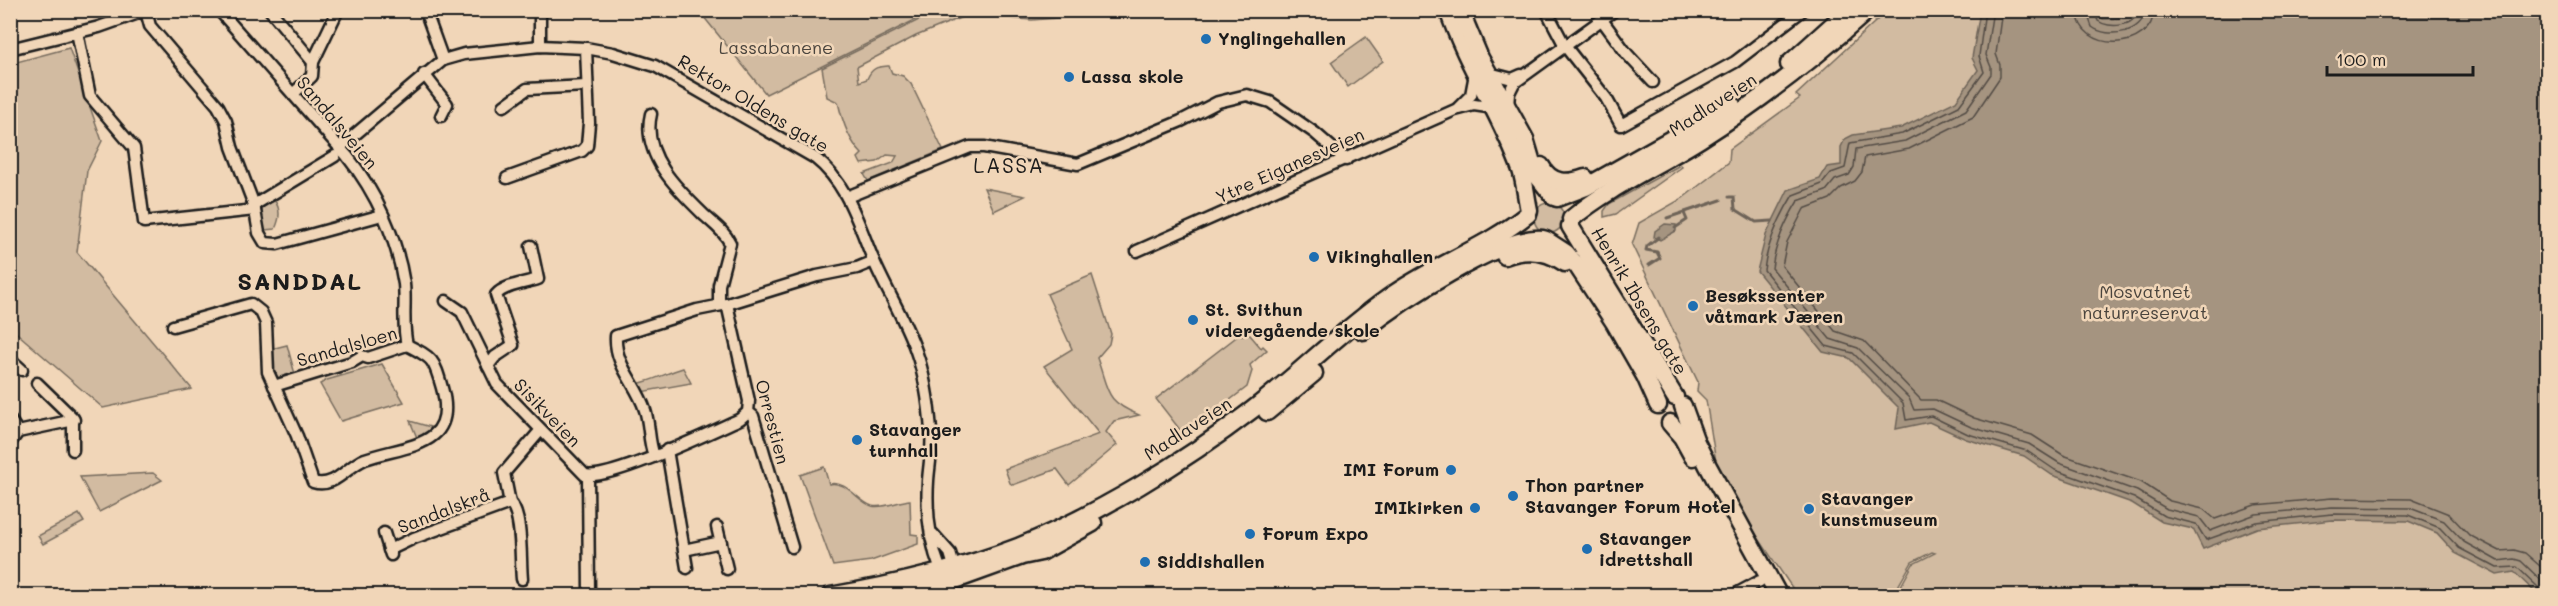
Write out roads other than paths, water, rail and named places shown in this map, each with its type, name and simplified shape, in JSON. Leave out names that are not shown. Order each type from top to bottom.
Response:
[{"type":"main road","points":[[1448,10],[1501,107],[1525,139],[1543,171],[1555,181],[1571,183],[1593,175],[1605,177]]},
{"type":"main road","points":[[1460,10],[1482,74]]},
{"type":"main road","name":"Madlaveien","points":[[1556,197],[1586,187],[1720,113],[1771,79],[1849,10]]},
{"type":"main road","name":"Madlaveien","points":[[1570,222],[1601,195],[1745,110],[1794,74],[1868,10]]},
{"type":"main road","points":[[1501,107],[1521,170],[1532,231],[1545,239],[1560,237],[1570,222],[1568,206],[1556,197],[1535,173],[1525,139]]},
{"type":"main road","points":[[1528,212],[1542,197],[1556,197]]},
{"type":"main road","name":"Madlaveien","points":[[892,596],[1050,532],[1089,513],[1181,459],[1258,405],[1388,298],[1528,212]]},
{"type":"main road","name":"Henrik Ibsens gate","points":[[1570,222],[1679,402],[1700,450],[1779,596]]},
{"type":"main road","name":"Madlaveien","points":[[830,596],[1041,552],[1138,498],[1192,464],[1287,397],[1372,324],[1418,293],[1509,244],[1526,239],[1545,239]]},
{"type":"main road","name":"Henrik Ibsens gate","points":[[1545,239],[1572,259],[1614,322],[1658,405]]},
{"type":"main road","points":[[1483,257],[1499,259],[1522,251],[1543,252],[1563,261],[1582,277]]},
{"type":"main road","points":[[1670,423],[1681,418],[1679,402],[1664,399],[1658,405],[1660,417],[1670,423],[1682,437],[1769,596]]},
{"type":"street","name":"Sandalsveien","points":[[219,10],[293,94],[337,152],[361,173],[398,254],[404,286],[406,345]]},
{"type":"street","points":[[270,10],[313,62]]},
{"type":"street","points":[[293,94],[312,76],[313,62],[338,10]]},
{"type":"street","points":[[425,10],[443,60]]},
{"type":"street","points":[[540,10],[540,46]]},
{"type":"street","points":[[1546,10],[1565,46],[1606,98],[1622,125],[1735,62],[1803,10]]},
{"type":"street","points":[[1501,107],[1514,82],[1615,10]]},
{"type":"street","points":[[10,49],[129,18],[147,11],[150,26],[218,106],[226,121],[232,147],[255,207],[259,233],[265,243],[271,244],[382,215]]},
{"type":"street","points":[[1602,20],[1627,54],[1653,82]]},
{"type":"street","points":[[77,32],[90,96],[134,148],[144,222],[255,207]]},
{"type":"street","name":"Rektor Oldens gate","points":[[255,207],[337,152],[443,60],[464,54],[540,46],[613,52],[655,66],[815,158],[832,173],[848,196],[874,261],[915,349],[924,375],[932,434],[927,509],[933,534],[950,553],[951,572]]},
{"type":"street","points":[[507,178],[582,151],[587,146],[589,123],[586,48]]},
{"type":"street","points":[[1482,74],[1512,79],[1526,72]]},
{"type":"street","name":"Ytre Eiganesveien","points":[[1455,111],[1471,95],[1482,74]]},
{"type":"street","points":[[424,75],[447,104],[441,116]]},
{"type":"street","points":[[504,106],[527,89],[586,86]]},
{"type":"street","points":[[848,196],[970,147],[992,148],[1078,164],[1160,130],[1218,102],[1240,96],[1255,96],[1270,102],[1315,133],[1346,160]]},
{"type":"street","name":"Ytre Eiganesveien","points":[[1137,251],[1455,111],[1474,105],[1501,107]]},
{"type":"street","name":"Orrestien","points":[[651,114],[648,137],[656,156],[679,191],[717,226],[730,243],[719,285],[749,401],[748,411],[753,416],[792,547]]},
{"type":"street","points":[[488,366],[495,357],[512,347],[513,341],[496,295],[506,289],[538,279],[531,246]]},
{"type":"street","points":[[654,456],[649,444],[645,410],[619,360],[616,336],[874,261]]},
{"type":"street","name":"Sisikveien","points":[[446,301],[462,312],[497,384],[540,431],[581,472],[588,476]]},
{"type":"street","name":"Sandalsloen","points":[[172,326],[251,304],[261,312],[266,323],[268,372],[274,386],[297,436],[313,482],[321,484],[338,478],[363,460],[422,443],[440,428],[446,407],[436,368],[431,358],[423,351],[406,345],[368,358],[362,356],[352,362],[274,386]]},
{"type":"street","points":[[10,358],[22,370]]},
{"type":"street","points":[[37,383],[74,420],[73,450]]},
{"type":"street","points":[[589,594],[588,476],[613,471],[654,456],[740,419],[748,411]]},
{"type":"street","points":[[10,420],[18,432]]},
{"type":"street","points":[[10,443],[18,432],[74,420]]},
{"type":"street","name":"Sandalskrå","points":[[522,579],[519,532],[504,473],[540,431]]},
{"type":"street","points":[[667,450],[687,568]]},
{"type":"street","name":"Sandalskrå","points":[[384,533],[390,553],[414,538],[510,503]]},
{"type":"street","points":[[717,526],[728,569]]},
{"type":"street","points":[[684,550],[721,542]]},
{"type":"street","points":[[1732,596],[1760,581]]},
{"type":"water","name":"Mosvatnet naturreservat","points":[[1980,11],[2099,11],[2103,19],[2125,18],[2134,11],[2547,11],[2547,595],[2538,595],[2514,572],[2497,575],[2455,553],[2437,533],[2408,521],[2333,520],[2257,528],[2203,549],[2193,529],[2162,522],[2132,503],[2052,475],[2024,456],[1966,439],[1929,422],[1896,429],[1899,408],[1849,358],[1823,352],[1757,271],[1766,235],[1788,190],[1820,179],[1827,167],[1841,165],[1841,147],[1845,139],[1853,135],[1901,128],[1956,101],[1978,70],[1972,58]]},
{"type":"water","points":[[1665,224],[1676,225],[1676,231],[1660,240],[1654,237],[1655,231]]},
{"type":"waterway","points":[[1729,197],[1734,197],[1735,209],[1756,222],[1772,221]]},
{"type":"waterway","points":[[1667,218],[1721,200]]},
{"type":"waterway","points":[[1675,228],[1687,220],[1684,213]]},
{"type":"waterway","points":[[1649,265],[1660,258],[1657,252],[1646,250],[1647,246],[1659,237]]},
{"type":"place","name":"Ynglingehallen","points":[[1206,39]]},
{"type":"place","name":"Lassa skole","points":[[1069,77]]},
{"type":"place","name":"Vikinghallen","points":[[1314,257]]},
{"type":"place","name":"Besøkssenter våtmark Jæren","points":[[1693,306]]},
{"type":"place","name":"St. Svithun videregående skole","points":[[1193,320]]},
{"type":"place","name":"Stavanger turnhall","points":[[857,440]]},
{"type":"place","name":"IMI Forum","points":[[1451,470]]},
{"type":"place","name":"Thon partner Stavanger Forum Hotel","points":[[1513,496]]},
{"type":"place","name":"IMIkirken","points":[[1475,508]]},
{"type":"place","name":"Stavanger kunstmuseum","points":[[1809,509]]},
{"type":"place","name":"Forum Expo","points":[[1250,534]]},
{"type":"place","name":"Stavanger idrettshall","points":[[1587,549]]},
{"type":"place","name":"Siddishallen","points":[[1145,562]]},
{"type":"district","name":"LASSA","points":[[1009,166]]},
{"type":"district","name":"SANDDAL","points":[[300,282]]},
{"type":"park label","name":"Lassabanene","points":[[776,48]]}]
